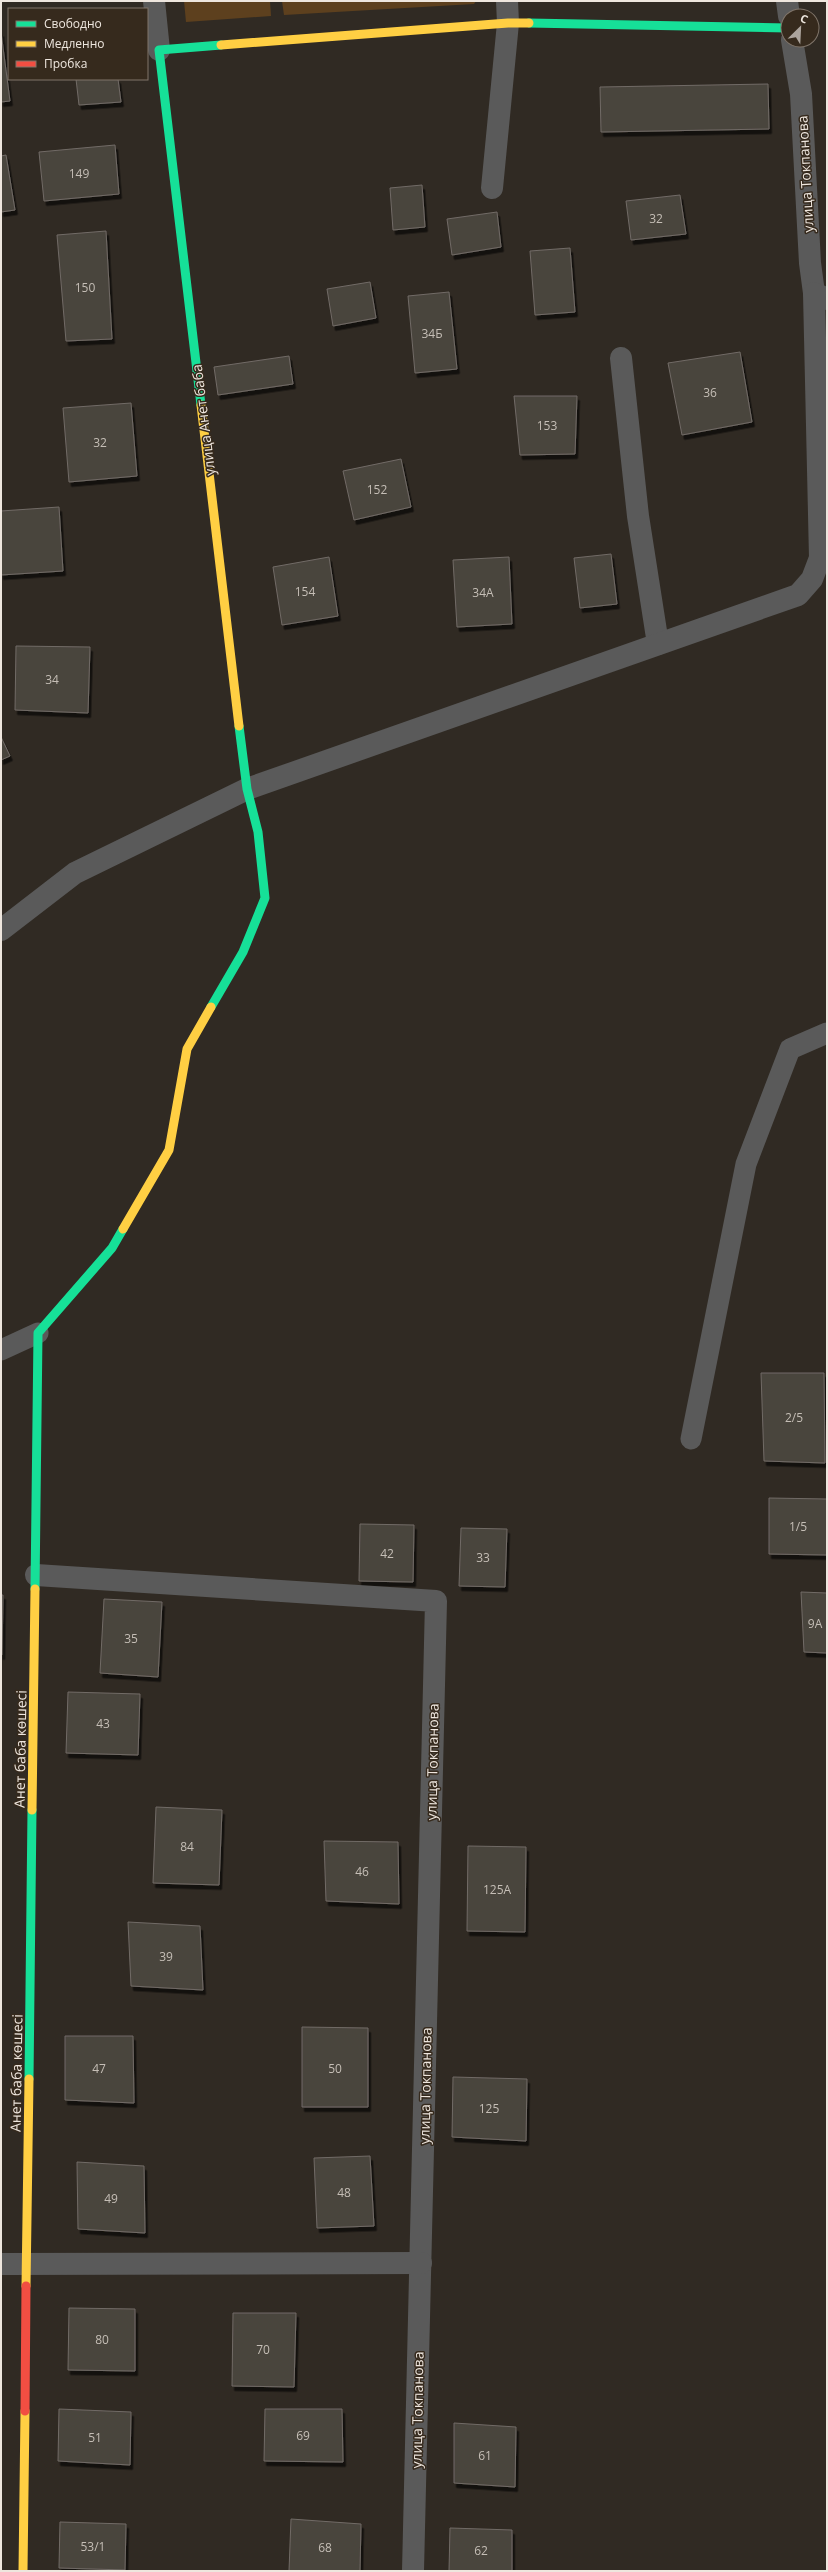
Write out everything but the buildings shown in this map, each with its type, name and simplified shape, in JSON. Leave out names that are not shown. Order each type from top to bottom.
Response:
[{"type":"street","name":"улица Анет баба","points":[[38,1332],[112,1248],[168,1150],[188,1049],[243,952],[265,898],[258,832],[247,789],[154,1]]},
{"type":"street","points":[[492,188],[508,23],[507,1]]},
{"type":"street","points":[[159,50],[508,23],[780,28]]},
{"type":"street","name":"улица Токпанова","points":[[1,930],[75,872],[247,789],[798,595],[812,579],[820,558],[820,296],[810,263],[800,79],[794,48]]},
{"type":"street","points":[[621,358],[638,516],[658,644]]},
{"type":"street","name":"Анет баба көшесі","points":[[23,2571],[38,1332]]},
{"type":"street","name":"улица Токпанова","points":[[36,1575],[436,1602],[413,2571]]},
{"type":"street","points":[[1,2264],[420,2263]]},
{"type":"lane","points":[[690,1439],[746,1164],[790,1050],[827,1033]]},
{"type":"lane","points":[[1,1350],[38,1332]]},
{"type":"shaded area","points":[[184,1],[270,1],[271,16],[186,22]]},
{"type":"shaded area","points":[[282,1],[476,1],[474,4],[284,15]]},
{"type":"traffic: fast","points":[[529,23],[780,28]]},
{"type":"traffic: fast","points":[[201,405],[159,50],[221,45]]},
{"type":"traffic: fast","points":[[211,1007],[243,952],[265,898],[258,832],[247,789],[239,726]]},
{"type":"traffic: fast","points":[[35,1589],[38,1333],[112,1248],[123,1229]]},
{"type":"traffic: fast","points":[[29,2079],[32,1810]]},
{"type":"traffic: slow","points":[[221,45],[508,23],[529,23]]},
{"type":"traffic: slow","points":[[201,405],[239,726]]},
{"type":"traffic: slow","points":[[123,1229],[169,1150],[187,1049],[211,1007]]},
{"type":"traffic: slow","points":[[32,1810],[35,1589]]},
{"type":"traffic: slow","points":[[26,2286],[29,2079]]},
{"type":"traffic: slow","points":[[23,2571],[25,2411]]},
{"type":"traffic: jam","points":[[25,2411],[26,2286]]}]
